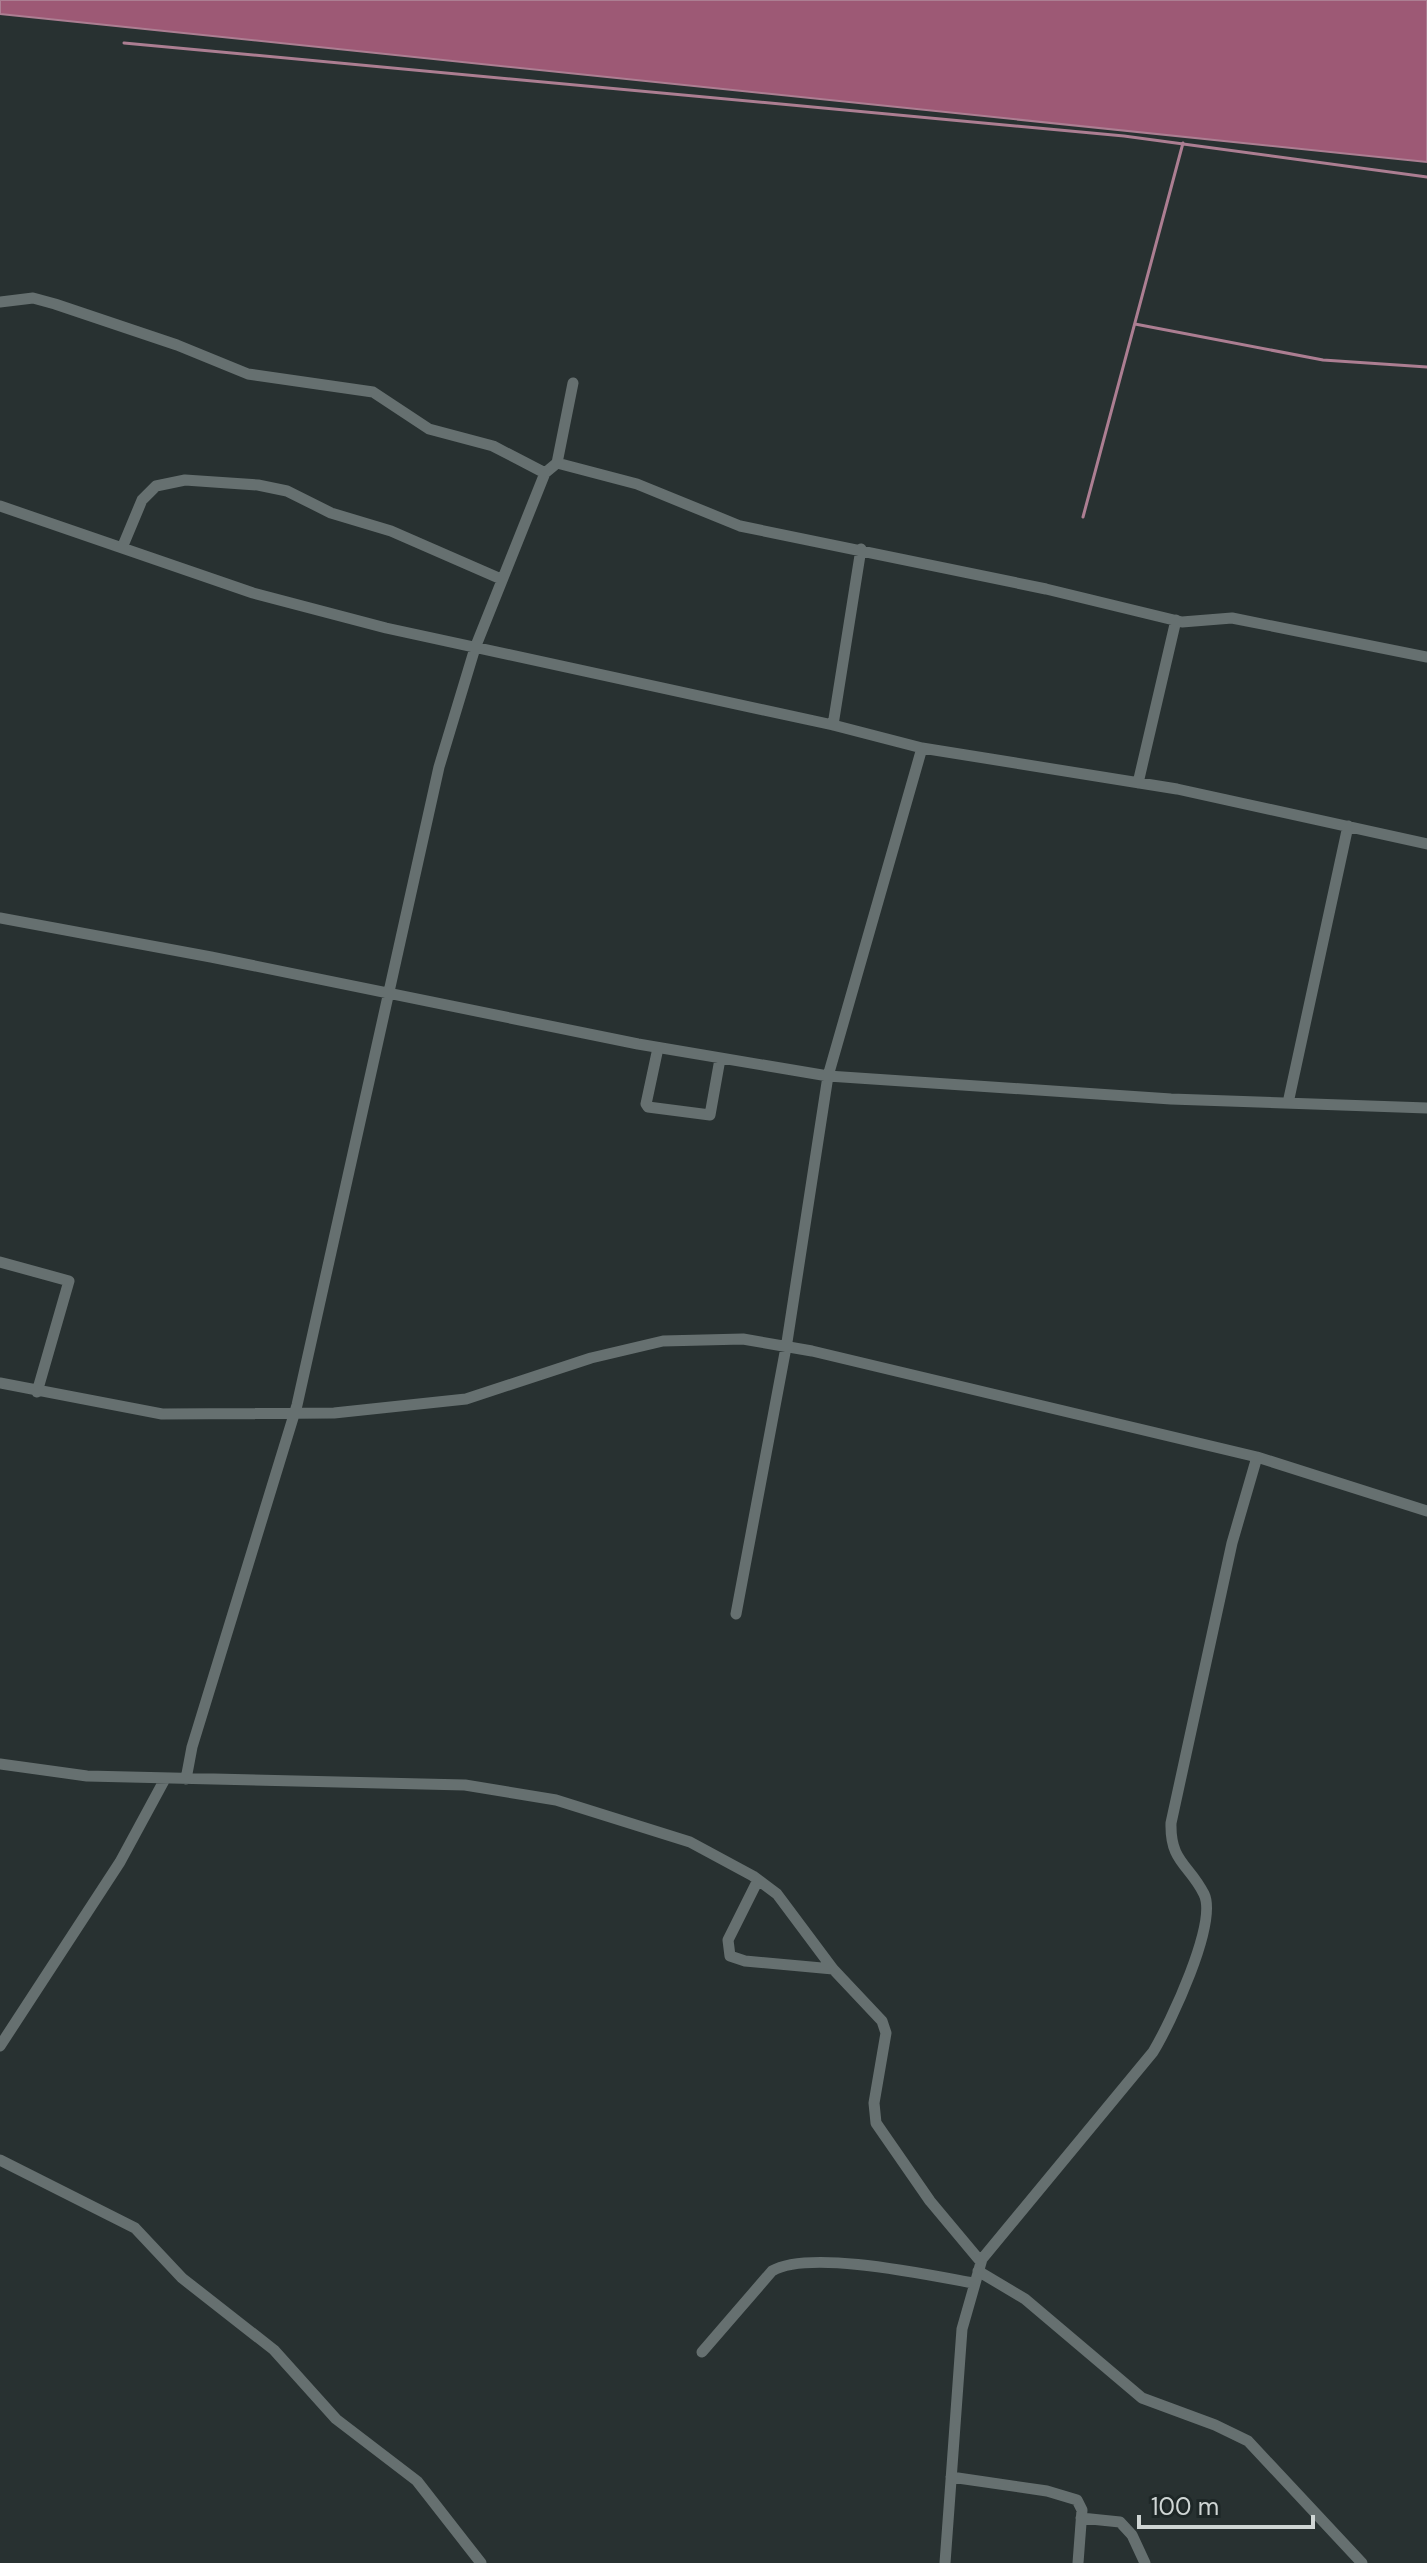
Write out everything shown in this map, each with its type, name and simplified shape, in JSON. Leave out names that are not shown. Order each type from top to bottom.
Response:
[{"type":"street","points":[[0,302],[41,300],[261,377],[373,392],[429,429],[493,446],[545,473]]},
{"type":"street","points":[[186,1779],[192,1747],[295,1413],[439,767],[475,648],[501,579],[545,473],[557,463],[573,383]]},
{"type":"street","points":[[557,463],[637,484],[724,521],[1176,620],[1192,623],[1232,618],[1427,657]]},
{"type":"street","points":[[122,548],[142,500],[156,486],[185,480],[258,485],[287,491],[331,513],[391,531],[501,579]]},
{"type":"street","points":[[0,506],[318,612],[833,725],[922,748],[1138,783],[1427,844]]},
{"type":"street","points":[[833,725],[861,549]]},
{"type":"street","points":[[1138,783],[1176,620]]},
{"type":"street","points":[[736,1614],[787,1346],[828,1076],[922,748]]},
{"type":"street","points":[[1288,1103],[1348,826]]},
{"type":"street","points":[[0,918],[211,957],[658,1048],[828,1076],[1142,1098],[1427,1108]]},
{"type":"street","points":[[658,1048],[646,1104],[650,1107],[710,1115],[720,1059]]},
{"type":"street","points":[[0,1262],[69,1281],[37,1392]]},
{"type":"street","points":[[0,1383],[129,1409],[188,1416],[367,1411],[466,1399],[591,1358],[663,1341],[743,1339],[787,1346],[1257,1457],[1427,1511]]},
{"type":"street","points":[[945,2563],[962,2329],[979,2266],[995,2238],[1153,2052],[1164,2033],[1200,1941],[1207,1907],[1203,1892],[1173,1850],[1171,1823],[1232,1543],[1257,1457]]},
{"type":"street","points":[[0,1764],[87,1776],[465,1785],[509,1790],[556,1800],[681,1838],[758,1880],[786,1904],[833,1969],[886,2029],[874,2103],[876,2123],[979,2266],[1025,2299],[1142,2398],[1215,2425],[1248,2441],[1362,2563]]},
{"type":"street","points":[[0,2046],[120,1862],[165,1779]]},
{"type":"street","points":[[758,1880],[728,1940],[730,1956],[745,1961],[833,1969]]},
{"type":"street","points":[[0,2160],[135,2228],[182,2278],[268,2344],[336,2419],[417,2481],[481,2563]]},
{"type":"street","points":[[702,2352],[772,2271],[786,2265],[859,2265],[973,2283]]},
{"type":"street","points":[[951,2477],[1073,2498],[1080,2502],[1078,2563]]},
{"type":"street","points":[[1081,2518],[1120,2522],[1132,2535],[1145,2563]]},
{"type":"shaded area","points":[[0,0],[1427,0],[1427,162],[0,14]]},
{"type":"waterway","points":[[124,43],[1124,136],[1427,177]]},
{"type":"waterway","points":[[1083,517],[1183,143]]},
{"type":"waterway","points":[[1135,324],[1323,360],[1427,367]]}]
